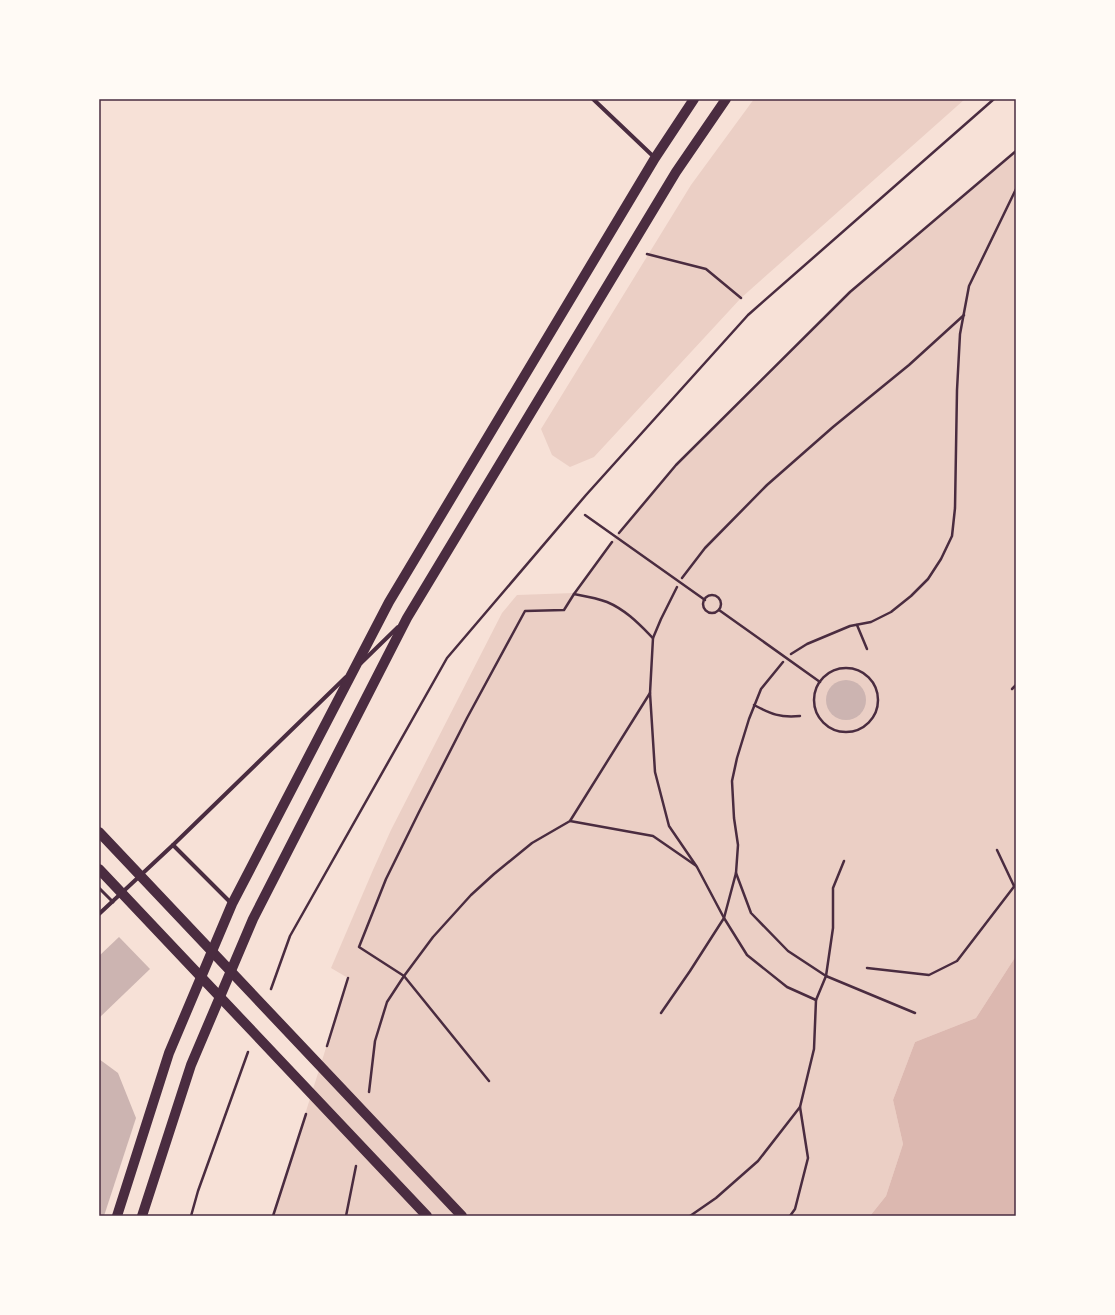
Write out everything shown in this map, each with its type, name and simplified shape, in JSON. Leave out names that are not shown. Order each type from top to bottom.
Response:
[{"type":"main road","points":[[117,1216],[169,1054],[232,904],[389,602],[655,158],[694,99]]},
{"type":"main road","points":[[142,1216],[191,1065],[253,919],[407,618],[676,172],[726,99]]},
{"type":"main road","points":[[99,832],[462,1216]]},
{"type":"main road","points":[[99,869],[427,1216]]},
{"type":"street","points":[[593,99],[655,158]]},
{"type":"street","points":[[99,914],[173,845],[407,618]]},
{"type":"street","points":[[173,845],[232,904]]},
{"type":"lane","points":[[99,888],[112,902]]},
{"type":"path","points":[[269,996],[290,936],[447,658],[586,494],[748,315],[994,99]]},
{"type":"path","points":[[619,533],[676,465],[850,292],[1016,151]]},
{"type":"path","points":[[791,654],[807,644],[850,626],[871,622],[891,612],[911,596],[928,579],[941,559],[952,536],[955,508],[957,390],[960,334],[964,314],[970,286],[1016,189]]},
{"type":"path","points":[[629,249],[706,269],[741,298]]},
{"type":"path","points":[[682,578],[706,548],[767,485],[833,427],[909,365],[964,314]]},
{"type":"path","points":[[585,515],[705,600]]},
{"type":"path","points":[[489,1081],[404,976],[359,947],[386,879],[418,812],[463,724],[525,611],[564,610],[612,542]]},
{"type":"path","points":[[677,587],[661,619],[654,638],[650,693],[655,772],[670,826],[697,866],[724,918],[747,955],[787,987],[816,1000]]},
{"type":"path","points":[[574,594],[606,601],[621,608],[633,617],[654,638]]},
{"type":"path","points":[[708,596],[719,598],[721,606],[719,610],[713,613],[707,611],[704,607],[705,600],[708,596]]},
{"type":"path","points":[[719,610],[820,682]]},
{"type":"path","points":[[857,625],[867,649]]},
{"type":"path","points":[[661,1013],[724,918],[736,873],[738,845],[734,818],[732,781],[737,758],[754,705],[761,689],[783,662]]},
{"type":"path","points":[[847,668],[858,670],[867,676],[874,684],[878,694],[878,705],[875,715],[868,724],[860,730],[839,732],[829,727],[821,720],[816,711],[814,701],[820,682],[828,674],[837,669],[847,668]]},
{"type":"path","points":[[1012,689],[1016,685]]},
{"type":"path","points":[[387,1002],[433,937],[471,895],[532,843],[570,820],[650,693]]},
{"type":"path","points":[[754,705],[777,716],[800,716]]},
{"type":"path","points":[[570,820],[653,836],[697,866]]},
{"type":"path","points":[[867,968],[929,975],[956,961],[1015,885],[997,850]]},
{"type":"path","points":[[790,1216],[795,1209],[808,1158],[800,1107],[814,1049],[816,1000],[826,976],[833,928],[834,888],[844,861]]},
{"type":"path","points":[[736,873],[751,913],[788,951],[826,976],[915,1012]]},
{"type":"path","points":[[191,1216],[198,1191],[250,1048]]},
{"type":"path","points":[[690,1216],[716,1198],[758,1161],[800,1107]]},
{"type":"shaded area","points":[[754,99],[965,99],[741,298],[594,457],[570,467],[552,455],[541,429],[691,185]]},
{"type":"shaded area","points":[[1016,151],[1016,956],[976,1018],[915,1042],[893,1100],[903,1144],[886,1196],[870,1216],[273,1216],[348,978],[331,968],[391,830],[502,613],[517,595],[574,593],[615,537],[676,465],[850,292]]},
{"type":"shaded area","points":[[1016,956],[1016,1216],[870,1216],[886,1196],[903,1144],[893,1100],[915,1042],[976,1018]]},
{"type":"building","points":[[846,680],[860,686],[866,700],[860,714],[846,720],[832,714],[826,700],[832,686]]},
{"type":"building","points":[[119,937],[150,969],[99,1018],[99,956]]},
{"type":"building","points":[[99,1059],[118,1073],[136,1118],[104,1216],[99,1216]]}]
